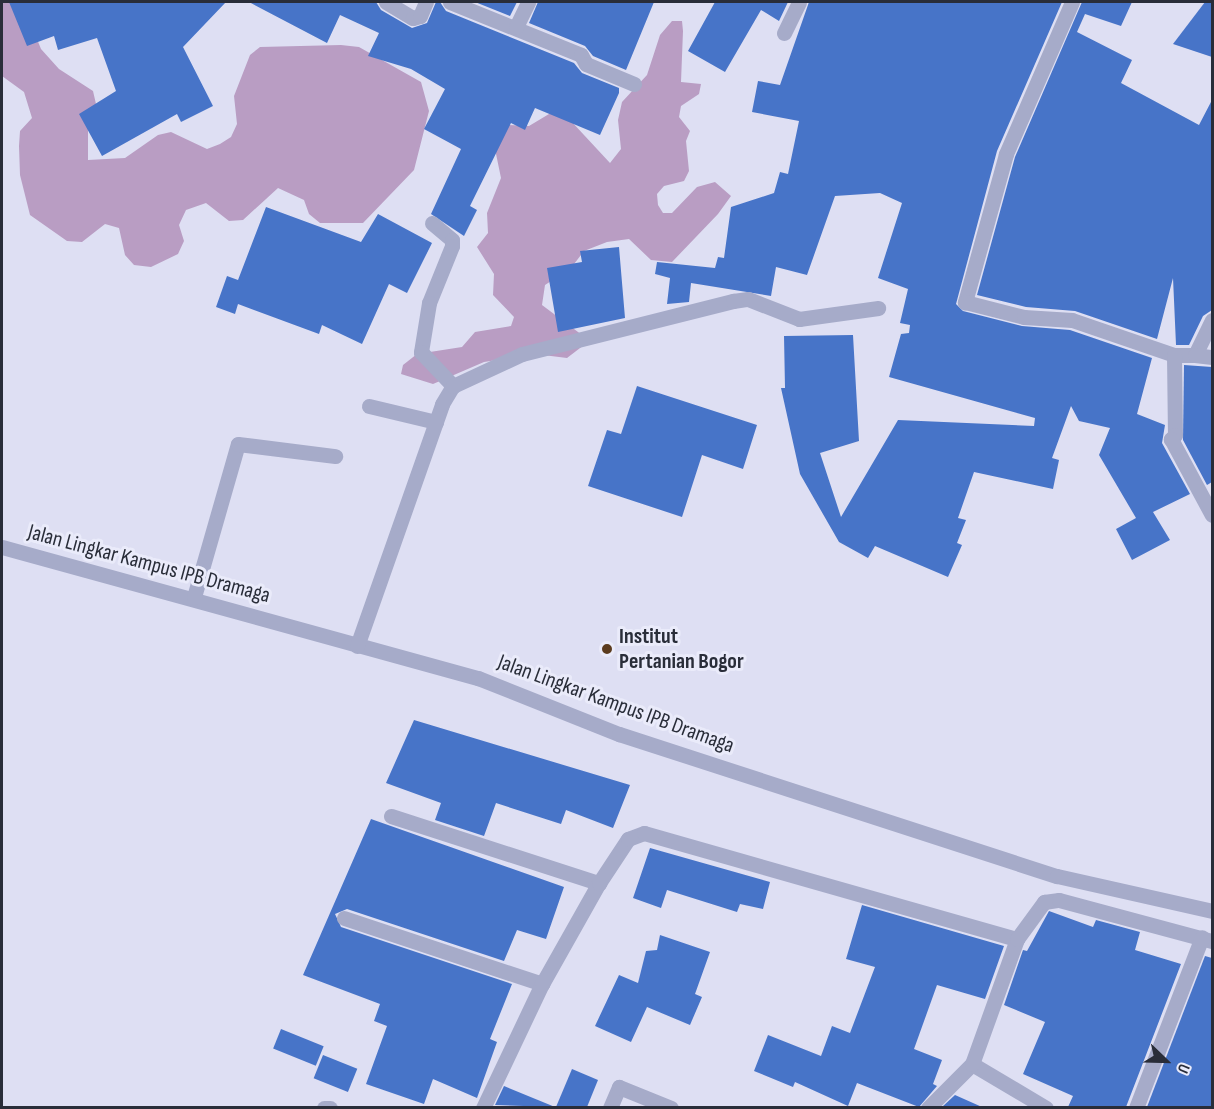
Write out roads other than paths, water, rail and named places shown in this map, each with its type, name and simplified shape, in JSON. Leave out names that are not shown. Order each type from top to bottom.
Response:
[{"type":"street","points":[[386,2],[413,18],[420,16],[426,2]]},
{"type":"street","points":[[450,2],[516,27],[634,84]]},
{"type":"street","points":[[516,27],[528,2]]},
{"type":"street","points":[[784,33],[799,2]]},
{"type":"street","points":[[1071,3],[1006,154],[965,303],[1024,317],[1072,320],[1174,355],[1212,357]]},
{"type":"street","points":[[432,223],[452,240],[452,246],[429,303],[421,352],[453,386]]},
{"type":"street","points":[[357,646],[436,422],[453,386],[522,354],[733,301],[748,299],[799,319],[878,308]]},
{"type":"street","points":[[1195,356],[1212,320]]},
{"type":"street","points":[[1174,355],[1175,435],[1171,439],[1212,515]]},
{"type":"street","points":[[369,406],[436,422]]},
{"type":"street","points":[[194,597],[238,444],[335,456]]},
{"type":"street","name":"Jalan Lingkar Kampus IPB Dramaga","points":[[2,547],[194,597],[357,646],[478,678],[619,734],[1057,876],[1212,911]]},
{"type":"street","points":[[391,816],[599,883]]},
{"type":"street","points":[[483,1107],[542,984],[599,883],[628,839],[644,833],[1017,939]]},
{"type":"street","points":[[928,1107],[972,1064],[1017,939],[1044,902],[1059,900],[1207,939],[1136,1107]]},
{"type":"street","points":[[344,918],[542,984]]},
{"type":"street","points":[[972,1064],[1046,1107]]},
{"type":"street","points":[[610,1107],[619,1087],[671,1107]]},
{"type":"street","points":[[324,1107],[330,1107]]},
{"type":"place","name":"Institut Pertanian Bogor","points":[[607,649]]}]
